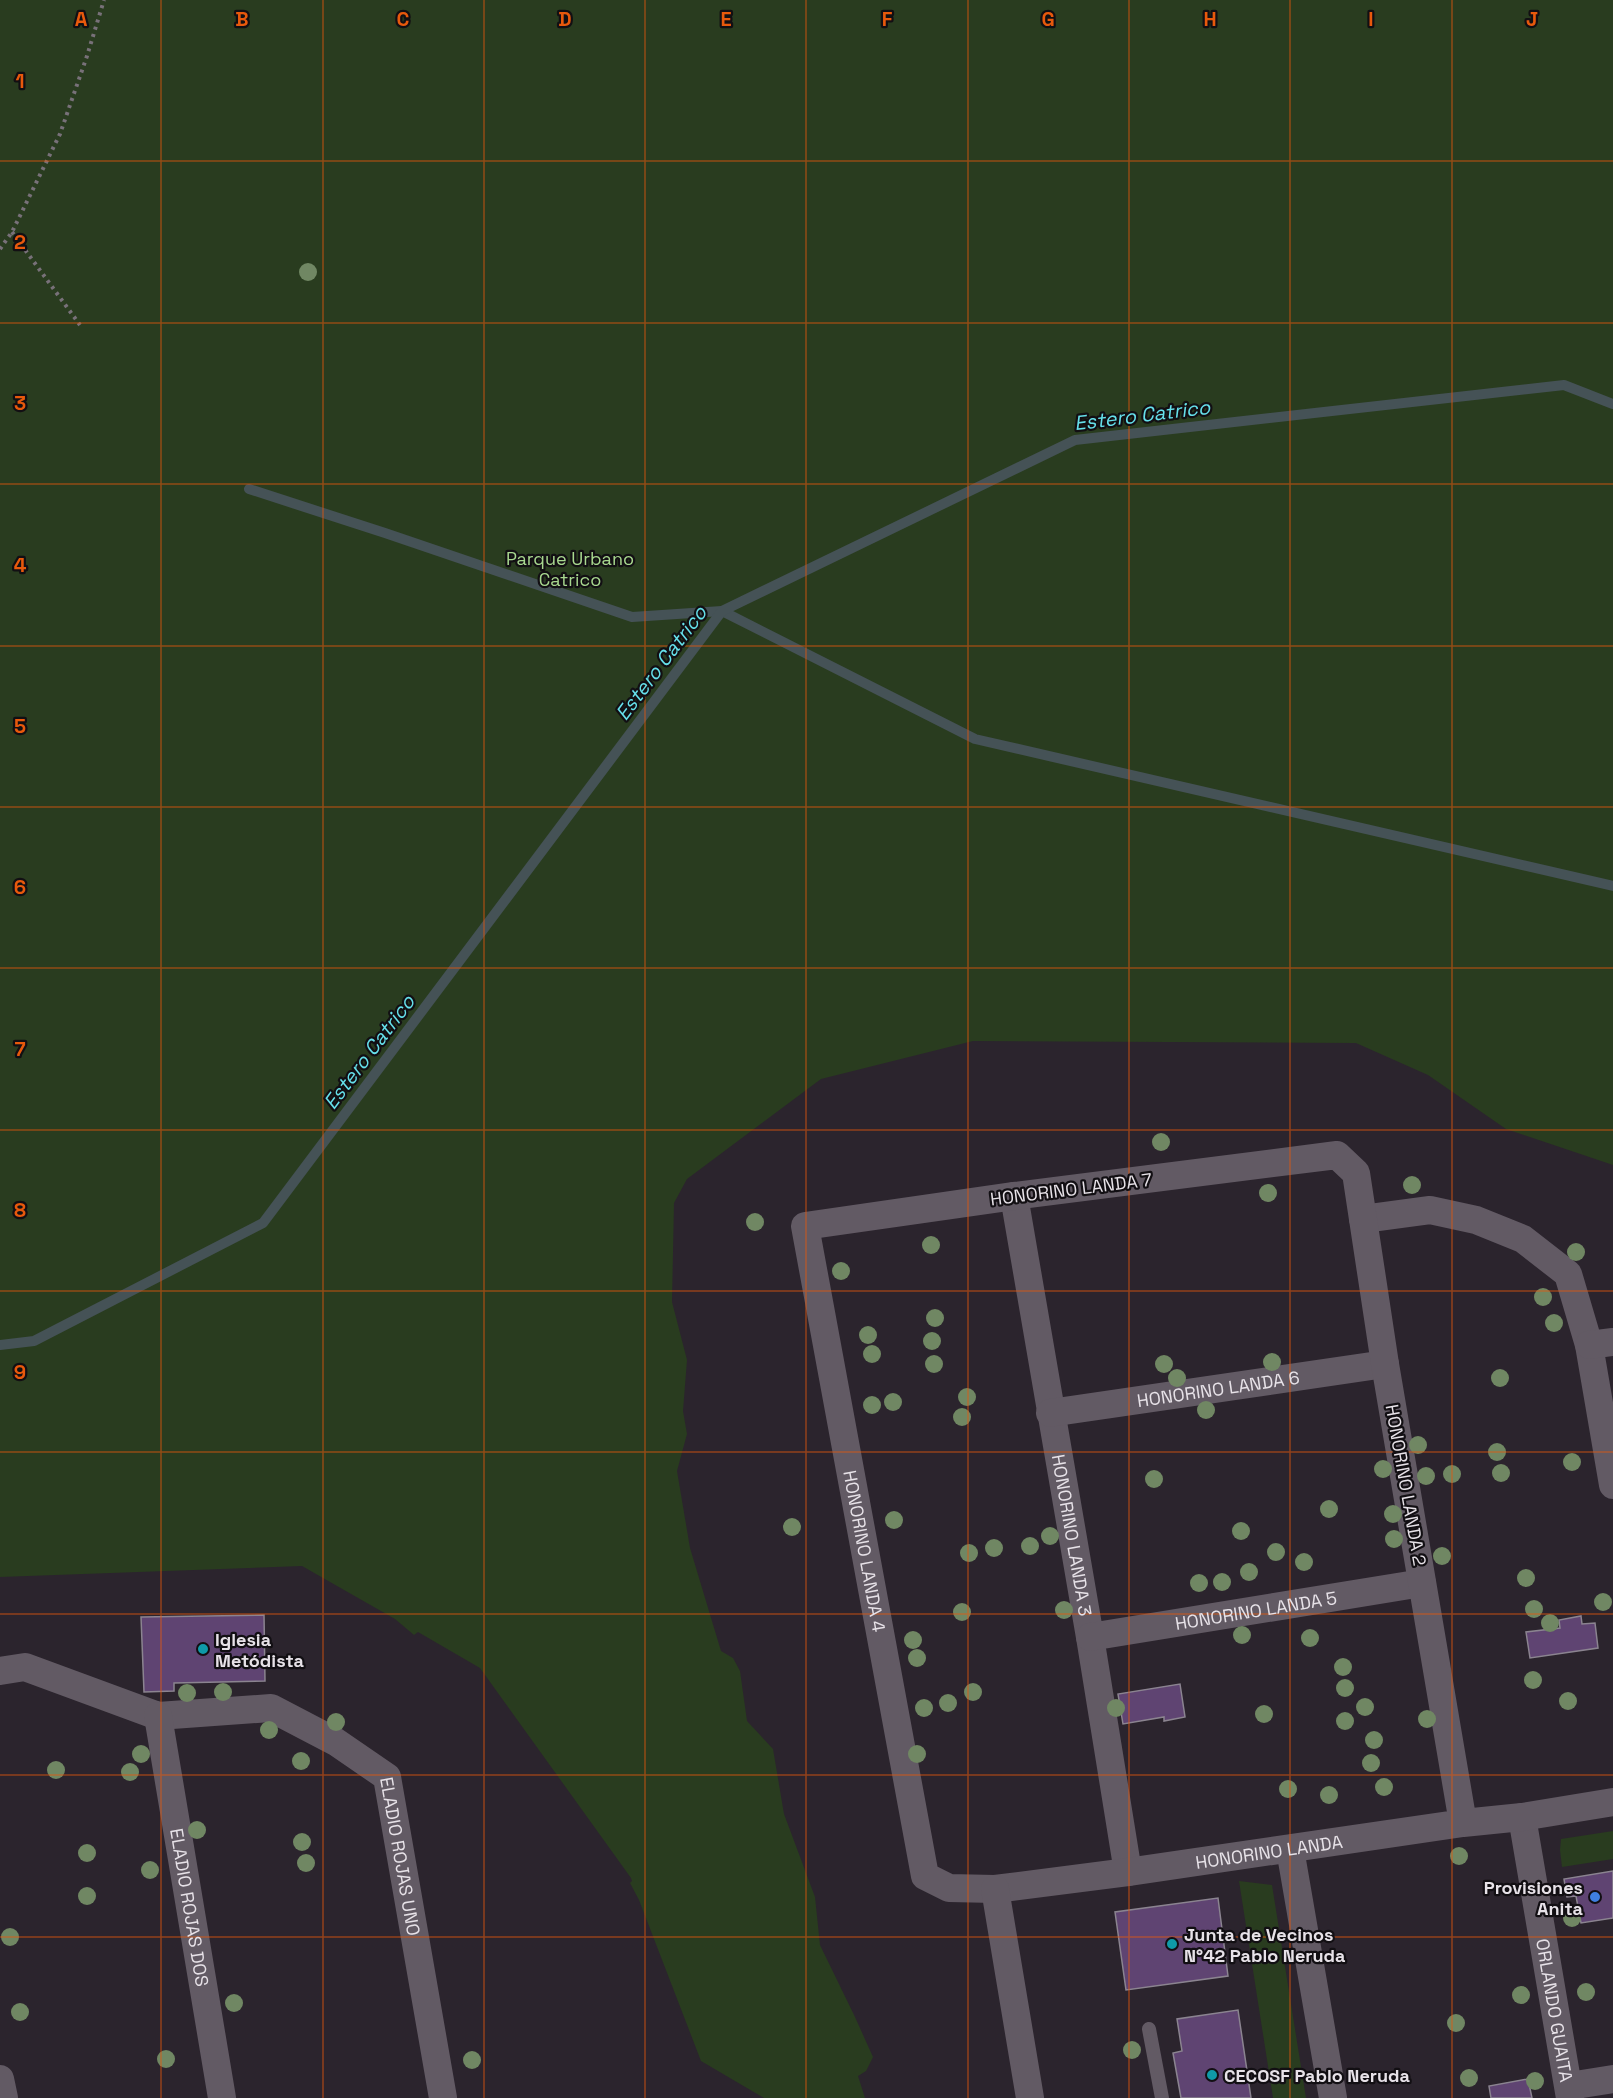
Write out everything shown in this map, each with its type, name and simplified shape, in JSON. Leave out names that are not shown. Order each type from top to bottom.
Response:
[{"type":"street","name":"HONORINO LANDA 7","points":[[806,1226],[1014,1196],[1337,1155]]},
{"type":"street","name":"HONORINO LANDA 2","points":[[1337,1155],[1356,1173],[1385,1364],[1463,1823]]},
{"type":"street","name":"HONORINO LANDA 3","points":[[1014,1196],[1128,1872]]},
{"type":"street","points":[[1363,1219],[1430,1210],[1476,1220],[1523,1239],[1568,1274],[1601,1344],[1613,1485]]},
{"type":"street","name":"HONORINO LANDA 4","points":[[806,1226],[926,1876]]},
{"type":"street","name":"HONORINO LANDA 6","points":[[1050,1413],[1385,1364]]},
{"type":"street","name":"HONORINO LANDA 5","points":[[1090,1637],[1422,1582]]},
{"type":"street","name":"ELADIO ROJAS UNO","points":[[0,1671],[25,1667],[158,1716],[271,1708],[336,1742],[387,1777],[442,2098]]},
{"type":"street","name":"ELADIO ROJAS DOS","points":[[158,1716],[222,2098]]},
{"type":"street","name":"HONORINO LANDA","points":[[926,1876],[949,1888],[995,1889],[1463,1823],[1522,1817],[1613,1802]]},
{"type":"street","name":"ORLANDO GUAITA","points":[[1522,1817],[1570,2092]]},
{"type":"street","points":[[1290,1849],[1333,2098]]},
{"type":"street","points":[[995,1889],[1030,2098]]},
{"type":"street","points":[[0,2079],[4,2098]]},
{"type":"street","points":[[1570,2092],[1613,2079]]},
{"type":"lane","points":[[1149,2029],[1162,2098]]},
{"type":"path","points":[[0,249],[12,232],[60,134],[104,0]]},
{"type":"path","points":[[12,232],[80,326]]},
{"type":"green space","name":"Parque Urbano Catrico","points":[[0,0],[1613,0],[1613,1165],[1506,1129],[1428,1075],[1356,1043],[973,1041],[821,1079],[687,1179],[674,1203],[672,1302],[687,1360],[683,1411],[687,1434],[677,1471],[690,1548],[721,1651],[733,1658],[740,1671],[747,1721],[773,1749],[784,1814],[815,1897],[820,1945],[873,2057],[866,2071],[858,2076],[865,2098],[764,2098],[701,2061],[639,1900],[630,1883],[631,1878],[480,1668],[418,1632],[414,1635],[395,1619],[302,1566],[0,1577]]},
{"type":"green space","points":[[1613,1831],[1613,1859],[1562,1867],[1561,1839]]},
{"type":"green space","points":[[1239,1881],[1272,1885],[1306,2098],[1273,2098]]},
{"type":"building","name":"Iglesia Metódista","points":[[264,1615],[265,1681],[174,1683],[174,1691],[144,1692],[141,1617]]},
{"type":"building","points":[[1581,1616],[1582,1624],[1595,1623],[1598,1648],[1530,1658],[1526,1632],[1560,1628],[1559,1620]]},
{"type":"building","points":[[1180,1684],[1185,1717],[1164,1721],[1164,1717],[1123,1724],[1118,1694]]},
{"type":"building","name":"Provisiones Anita","points":[[1613,1871],[1613,1918],[1581,1923],[1576,1896],[1567,1897],[1564,1879]]},
{"type":"building","name":"Junta de Vecinos N°42 Pablo Neruda","points":[[1218,1898],[1228,1976],[1126,1990],[1115,1912]]},
{"type":"building","name":"CECOSF Pablo Neruda","points":[[1238,2010],[1251,2098],[1181,2098],[1173,2053],[1182,2051],[1177,2019]]},
{"type":"building","points":[[1528,2079],[1532,2098],[1491,2098],[1489,2086]]},
{"type":"waterway","name":"Estero Catrico","points":[[0,1345],[34,1341],[263,1223],[722,611],[1075,440],[1564,385],[1613,404]]},
{"type":"waterway","points":[[249,489],[632,617],[722,611],[975,739],[1613,886]]},
{"type":"place","name":"Iglesia Metódista","points":[[203,1649]]},
{"type":"place","name":"Provisiones Anita","points":[[1595,1897]]},
{"type":"place","name":"Junta de Vecinos N°42 Pablo Neruda","points":[[1172,1944]]},
{"type":"place","name":"CECOSF Pablo Neruda","points":[[1212,2075]]}]
